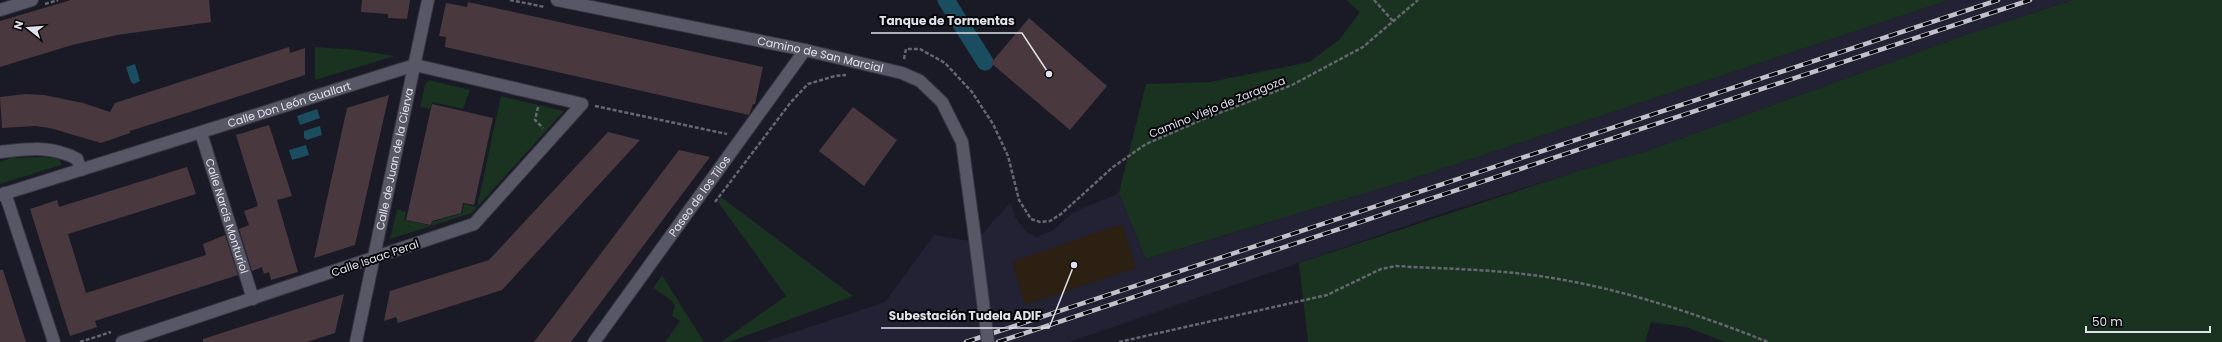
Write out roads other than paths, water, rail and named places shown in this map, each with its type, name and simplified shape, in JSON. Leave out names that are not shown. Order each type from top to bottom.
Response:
[{"type":"street","points":[[0,10],[32,0]]},
{"type":"street","name":"Calle de Juan de la Cierva","points":[[356,342],[428,0]]},
{"type":"street","name":"Camino de San Marcial","points":[[557,0],[805,50],[902,73],[920,81],[942,102],[962,142],[988,342]]},
{"type":"street","name":"Paseo de los Tilos","points":[[594,342],[805,50]]},
{"type":"street","name":"Calle Isaac Peral","points":[[122,342],[474,224],[586,104],[415,65]]},
{"type":"street","name":"Calle Don León Guallart","points":[[3,194],[415,65]]},
{"type":"street","name":"Calle Narcís Monturiol","points":[[201,133],[253,299]]},
{"type":"street","points":[[0,152],[29,148],[56,150],[77,159],[81,170]]},
{"type":"street","points":[[3,194],[54,342]]},
{"type":"water","points":[[135,64],[140,81],[134,84],[131,82],[126,67]]},
{"type":"water","points":[[317,109],[320,118],[300,125],[297,116]]},
{"type":"water","points":[[320,126],[322,135],[307,140],[304,138],[304,131]]},
{"type":"water","points":[[306,145],[309,155],[292,160],[289,150]]},
{"type":"waterway","points":[[946,0],[985,62]]},
{"type":"railway","points":[[966,342],[1998,0]]},
{"type":"railway","points":[[998,342],[2030,0]]},
{"type":"place","name":"Tanque de Tormentas","points":[[1049,74]]},
{"type":"place","name":"Subestación Tudela ADIF","points":[[1074,265]]}]
